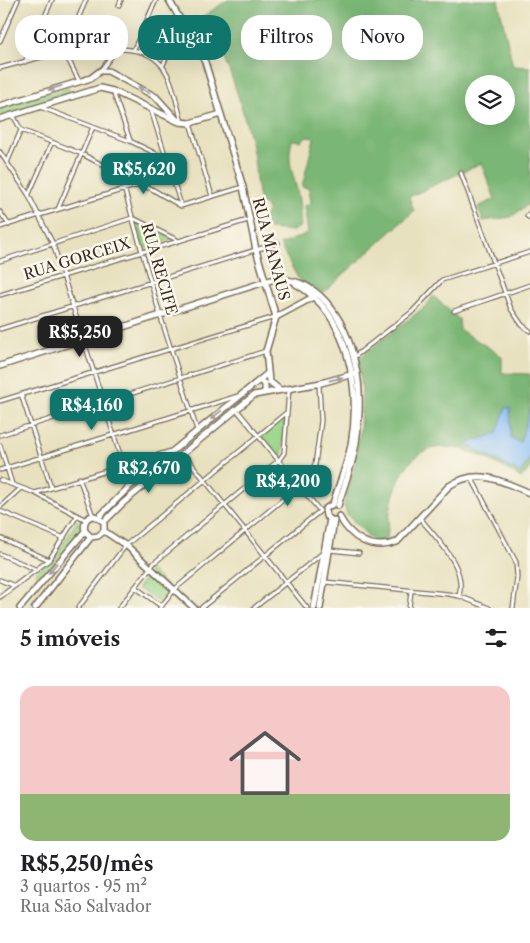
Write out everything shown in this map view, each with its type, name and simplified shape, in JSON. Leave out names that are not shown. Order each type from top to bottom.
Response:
[{"type":"main road","name":"RUA MANAUS","points":[[169,0],[179,15]]},
{"type":"main road","name":"RUA MANAUS","points":[[204,60],[243,187],[248,220],[276,317]]},
{"type":"main road","points":[[0,106],[71,84],[100,71],[120,76],[156,97],[181,122]]},
{"type":"main road","points":[[82,80],[89,90]]},
{"type":"main road","points":[[71,84],[74,88],[74,94]]},
{"type":"main road","points":[[0,118],[74,94],[100,88],[113,91],[151,110],[181,122],[190,123],[222,114]]},
{"type":"main road","points":[[289,280],[313,296],[328,311],[337,328],[348,362],[355,374]]},
{"type":"main road","points":[[0,366],[266,282],[289,280],[306,285],[321,296],[336,312],[353,358],[356,444],[336,505]]},
{"type":"main road","points":[[280,390],[269,381],[266,351],[276,317],[313,296],[321,296]]},
{"type":"main road","points":[[99,517],[130,486],[268,373]]},
{"type":"main road","points":[[36,606],[92,537],[98,536],[104,530],[104,522],[123,503],[254,395],[355,374]]},
{"type":"main road","points":[[260,381],[265,384],[265,392]]},
{"type":"main road","points":[[336,505],[327,506],[322,512],[334,518],[360,540],[374,546],[386,546],[397,542],[449,486],[459,480],[470,476],[486,476],[530,493]]},
{"type":"main road","points":[[314,608],[324,552],[334,518],[341,512],[336,505]]},
{"type":"main road","points":[[20,608],[85,531],[86,520],[93,516],[99,517],[104,522]]},
{"type":"main road","points":[[320,608],[334,518]]},
{"type":"main road","points":[[104,530],[151,566],[194,608]]},
{"type":"main road","points":[[85,531],[92,537]]},
{"type":"street","points":[[0,41],[18,0]]},
{"type":"street","points":[[25,62],[52,0]]},
{"type":"street","points":[[80,15],[86,0]]},
{"type":"street","points":[[119,5],[121,0]]},
{"type":"street","points":[[134,49],[156,0]]},
{"type":"street","points":[[100,71],[117,50],[134,49],[151,56],[163,65],[181,122]]},
{"type":"street","points":[[0,68],[32,60]]},
{"type":"street","points":[[70,60],[82,80]]},
{"type":"street","points":[[163,65],[165,60]]},
{"type":"street","points":[[113,91],[130,141]]},
{"type":"street","points":[[38,106],[130,141],[165,158]]},
{"type":"street","points":[[151,110],[181,206]]},
{"type":"street","points":[[7,164],[21,130],[12,115]]},
{"type":"street","points":[[190,123],[212,196]]},
{"type":"street","points":[[58,209],[93,128]]},
{"type":"street","name":"RUA RECIFE","points":[[21,130],[82,154],[110,169],[124,188],[160,315],[197,430]]},
{"type":"street","points":[[28,194],[52,142]]},
{"type":"street","points":[[0,152],[28,194],[53,244],[130,486]]},
{"type":"street","points":[[461,173],[516,317],[530,331]]},
{"type":"street","points":[[0,227],[124,188],[143,186],[181,206],[243,187]]},
{"type":"street","points":[[0,212],[8,225]]},
{"type":"street","points":[[528,217],[530,213]]},
{"type":"street","points":[[0,261],[132,218],[140,220],[177,240]]},
{"type":"street","name":"RUA GORCEIX","points":[[0,295],[63,274],[248,220]]},
{"type":"street","points":[[0,329],[278,243]]},
{"type":"street","points":[[348,362],[412,312],[442,280],[530,252]]},
{"type":"street","points":[[454,311],[530,285]]},
{"type":"street","points":[[0,400],[276,317]]},
{"type":"street","points":[[0,435],[266,351]]},
{"type":"street","points":[[135,587],[161,607],[175,589],[300,486],[315,465],[320,421],[319,383]]},
{"type":"street","points":[[120,608],[151,566],[279,460],[284,453],[289,389]]},
{"type":"street","points":[[21,394],[51,487]]},
{"type":"street","points":[[0,470],[242,394]]},
{"type":"street","points":[[201,608],[322,512],[237,409]]},
{"type":"street","points":[[78,608],[126,545],[258,434],[287,412]]},
{"type":"street","points":[[0,445],[13,485]]},
{"type":"street","points":[[35,493],[79,478],[173,451]]},
{"type":"street","points":[[184,453],[307,608],[315,601]]},
{"type":"street","points":[[470,476],[516,562],[517,577],[513,608]]},
{"type":"street","points":[[79,478],[93,516]]},
{"type":"street","points":[[0,480],[35,493],[86,520]]},
{"type":"street","points":[[0,507],[21,488]]},
{"type":"street","points":[[0,511],[64,538]]},
{"type":"street","points":[[0,597],[49,560],[77,516]]},
{"type":"street","points":[[420,518],[460,573],[462,586],[459,596]]},
{"type":"street","points":[[0,538],[49,560]]},
{"type":"street","points":[[330,550],[359,553]]},
{"type":"street","points":[[254,608],[324,552]]},
{"type":"street","points":[[0,554],[37,570]]},
{"type":"street","points":[[0,580],[15,586]]},
{"type":"street","points":[[325,582],[459,596],[489,608]]},
{"type":"street","points":[[409,608],[411,592]]},
{"type":"street","points":[[36,606],[44,608]]},
{"type":"green space","points":[[228,0],[498,0],[513,66],[530,67],[530,203],[511,217],[483,221],[478,207],[495,199],[481,163],[409,197],[414,211],[323,293],[300,282],[280,245],[308,233],[304,206],[311,203],[309,188],[302,187],[314,138],[307,136],[301,141],[292,140],[291,166],[298,194],[301,226],[293,231],[269,229],[264,217],[268,210],[266,206],[260,203],[257,189],[252,146],[238,95],[225,60],[231,60],[231,15],[205,15]]},
{"type":"green space","points":[[68,88],[71,93],[1,116],[0,108]]},
{"type":"green space","points":[[137,221],[172,239],[143,249]]},
{"type":"green space","points":[[433,296],[459,319],[460,330],[502,357],[502,373],[530,374],[530,469],[521,478],[481,456],[462,450],[444,447],[428,450],[414,459],[401,476],[392,501],[387,540],[374,542],[347,515],[344,504],[353,473],[360,431],[362,391],[359,358],[427,305]]},
{"type":"green space","points":[[285,417],[282,453],[279,458],[260,435]]},
{"type":"green space","points":[[78,520],[81,531],[42,577],[35,573],[55,557]]},
{"type":"green space","points":[[151,571],[170,589],[160,603],[138,588]]},
{"type":"water","points":[[510,407],[511,438],[520,443],[530,408],[530,458],[520,473],[466,444],[497,433],[505,409]]},
{"type":"waterway","points":[[129,495],[242,401]]},
{"type":"waterway","points":[[106,515],[119,504]]},
{"type":"waterway","points":[[28,608],[86,539]]}]
